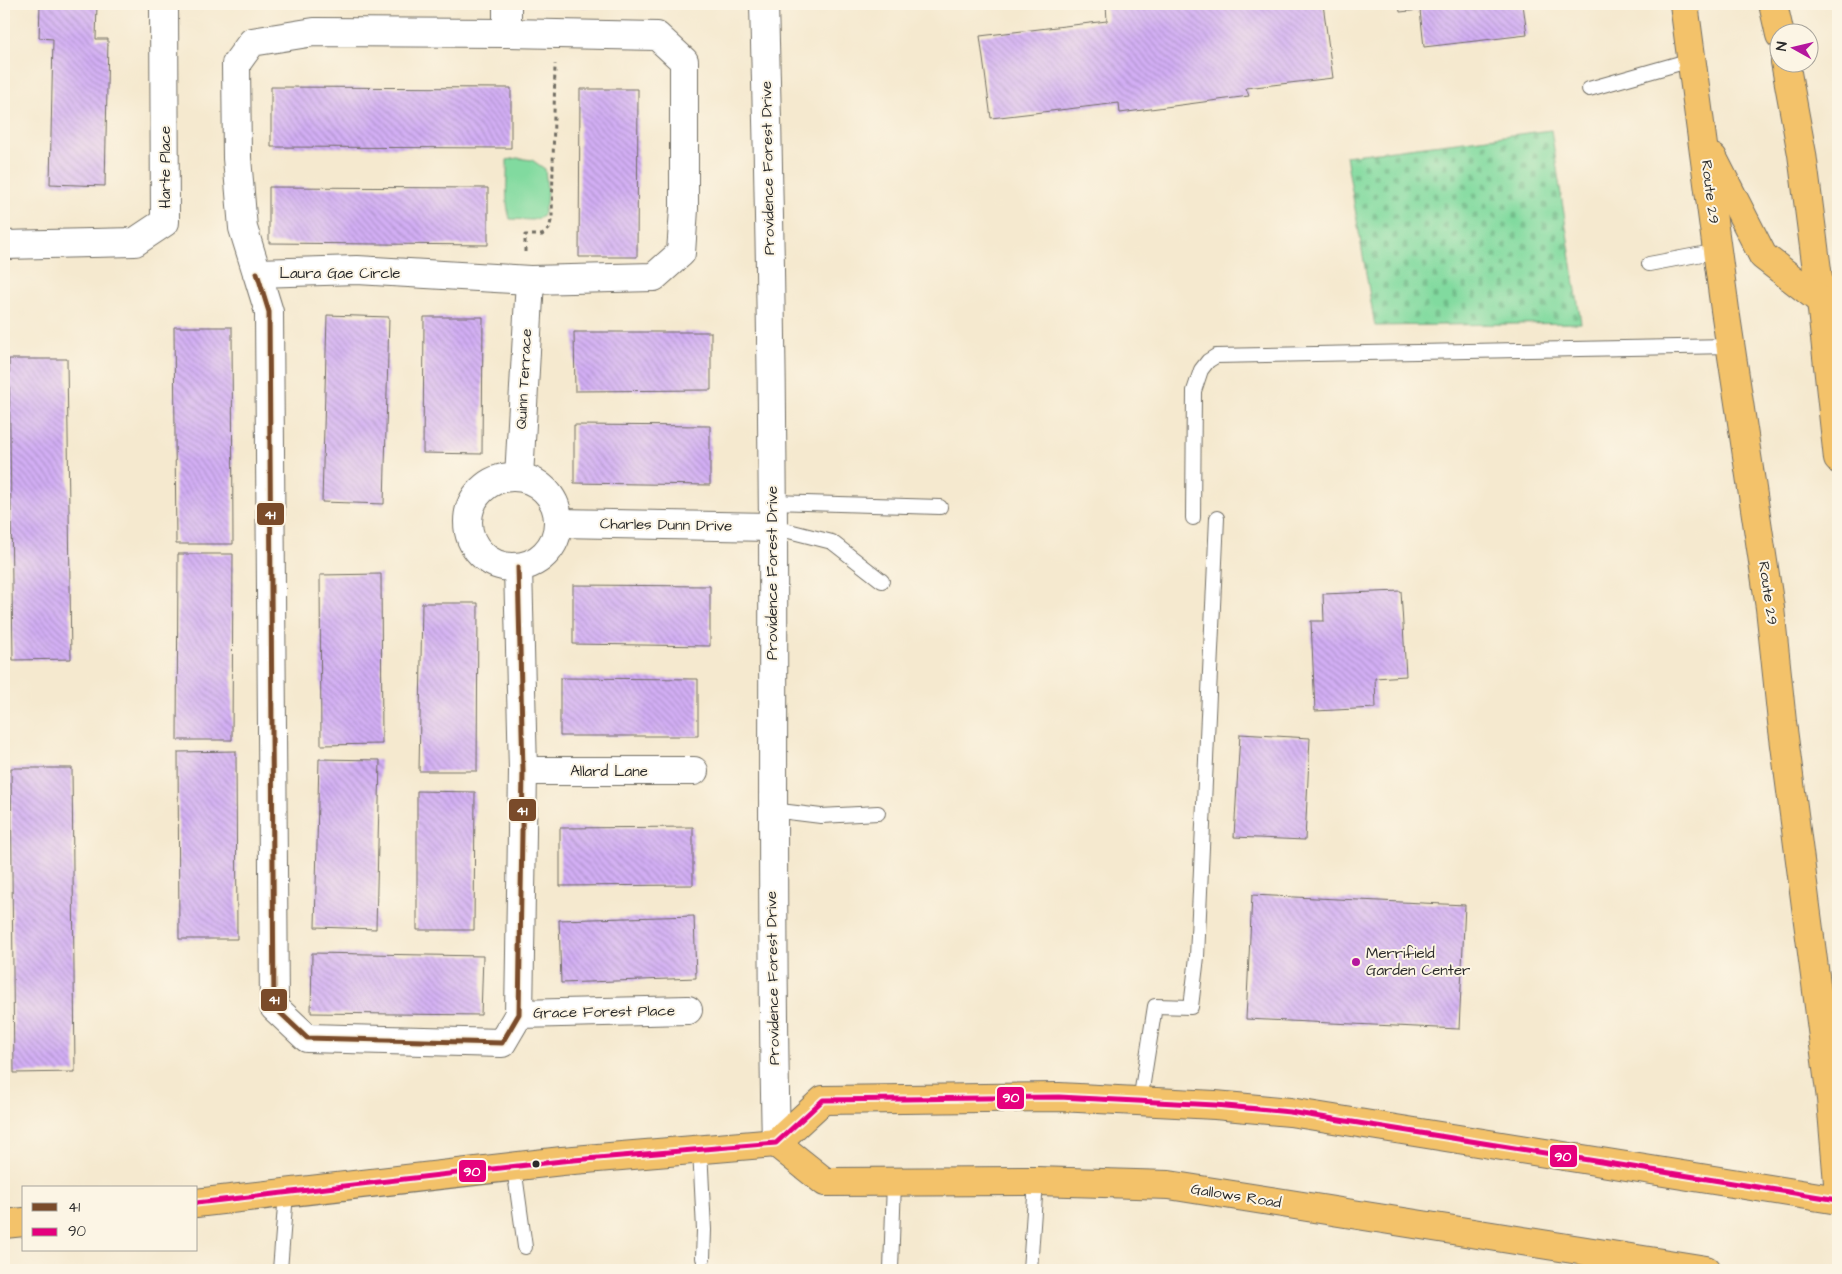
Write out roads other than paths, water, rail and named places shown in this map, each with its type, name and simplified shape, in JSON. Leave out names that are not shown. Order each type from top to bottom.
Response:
[{"type":"main road","name":"Route 29","points":[[1684,4],[1730,346],[1770,608],[1782,722],[1830,1099],[1838,1183]]},
{"type":"main road","points":[[1774,4],[1777,22]]},
{"type":"main road","points":[[1787,72],[1830,301],[1838,450]]},
{"type":"main road","points":[[1704,142],[1762,256],[1830,301]]},
{"type":"main road","points":[[198,1203],[514,1167],[776,1143],[823,1100],[1059,1098],[1215,1105],[1290,1112],[1838,1200]]},
{"type":"main road","name":"Gallows Road","points":[[776,1143],[825,1182],[1036,1181],[1169,1185],[1706,1270]]},
{"type":"main road","points":[[4,1224],[22,1222]]},
{"type":"street","name":"Harte Place","points":[[4,245],[135,242],[165,222],[164,4]]},
{"type":"street","points":[[507,33],[508,4]]},
{"type":"street","name":"Providence Forest Drive","points":[[764,4],[768,145],[773,515],[772,810],[776,1143]]},
{"type":"street","name":"Laura Gae Circle","points":[[314,32],[507,33],[657,36],[684,61],[684,209],[681,253],[654,277],[527,280],[357,270],[257,273],[243,228],[237,158],[236,64],[252,42],[314,32]]},
{"type":"street","points":[[257,273],[269,312],[274,1007],[306,1038],[502,1043],[520,1014],[523,771],[518,567]]},
{"type":"street","name":"Quinn Terrace","points":[[519,477],[527,280]]},
{"type":"street","points":[[519,477],[532,480],[552,498],[557,510],[559,523],[551,548],[542,557],[530,564],[518,567],[502,566],[488,560],[478,550],[470,536],[468,521],[471,507],[478,493],[490,483],[504,478],[519,477]]},
{"type":"street","name":"Charles Dunn Drive","points":[[559,523],[773,515]]},
{"type":"street","name":"Allard Lane","points":[[523,771],[694,771]]},
{"type":"street","name":"Grace Forest Place","points":[[520,1014],[688,1010]]},
{"type":"lane","points":[[1589,89],[1691,60]]},
{"type":"lane","points":[[1649,264],[1718,251]]},
{"type":"lane","points":[[1193,518],[1194,391],[1201,370],[1208,361],[1216,356],[1730,346]]},
{"type":"lane","points":[[773,515],[940,507]]},
{"type":"lane","points":[[773,515],[832,542],[882,581]]},
{"type":"lane","points":[[1140,1102],[1155,1006],[1191,1007],[1197,957],[1217,518]]},
{"type":"lane","points":[[772,810],[821,816],[878,813]]},
{"type":"lane","points":[[700,1149],[704,1230],[703,1258]]},
{"type":"lane","points":[[514,1167],[525,1247]]},
{"type":"lane","points":[[1030,1270],[1036,1181]]},
{"type":"lane","points":[[891,1269],[894,1182]]},
{"type":"lane","points":[[280,1270],[286,1193]]},
{"type":"place","name":"Merrifield Garden Center","points":[[1356,962]]}]
